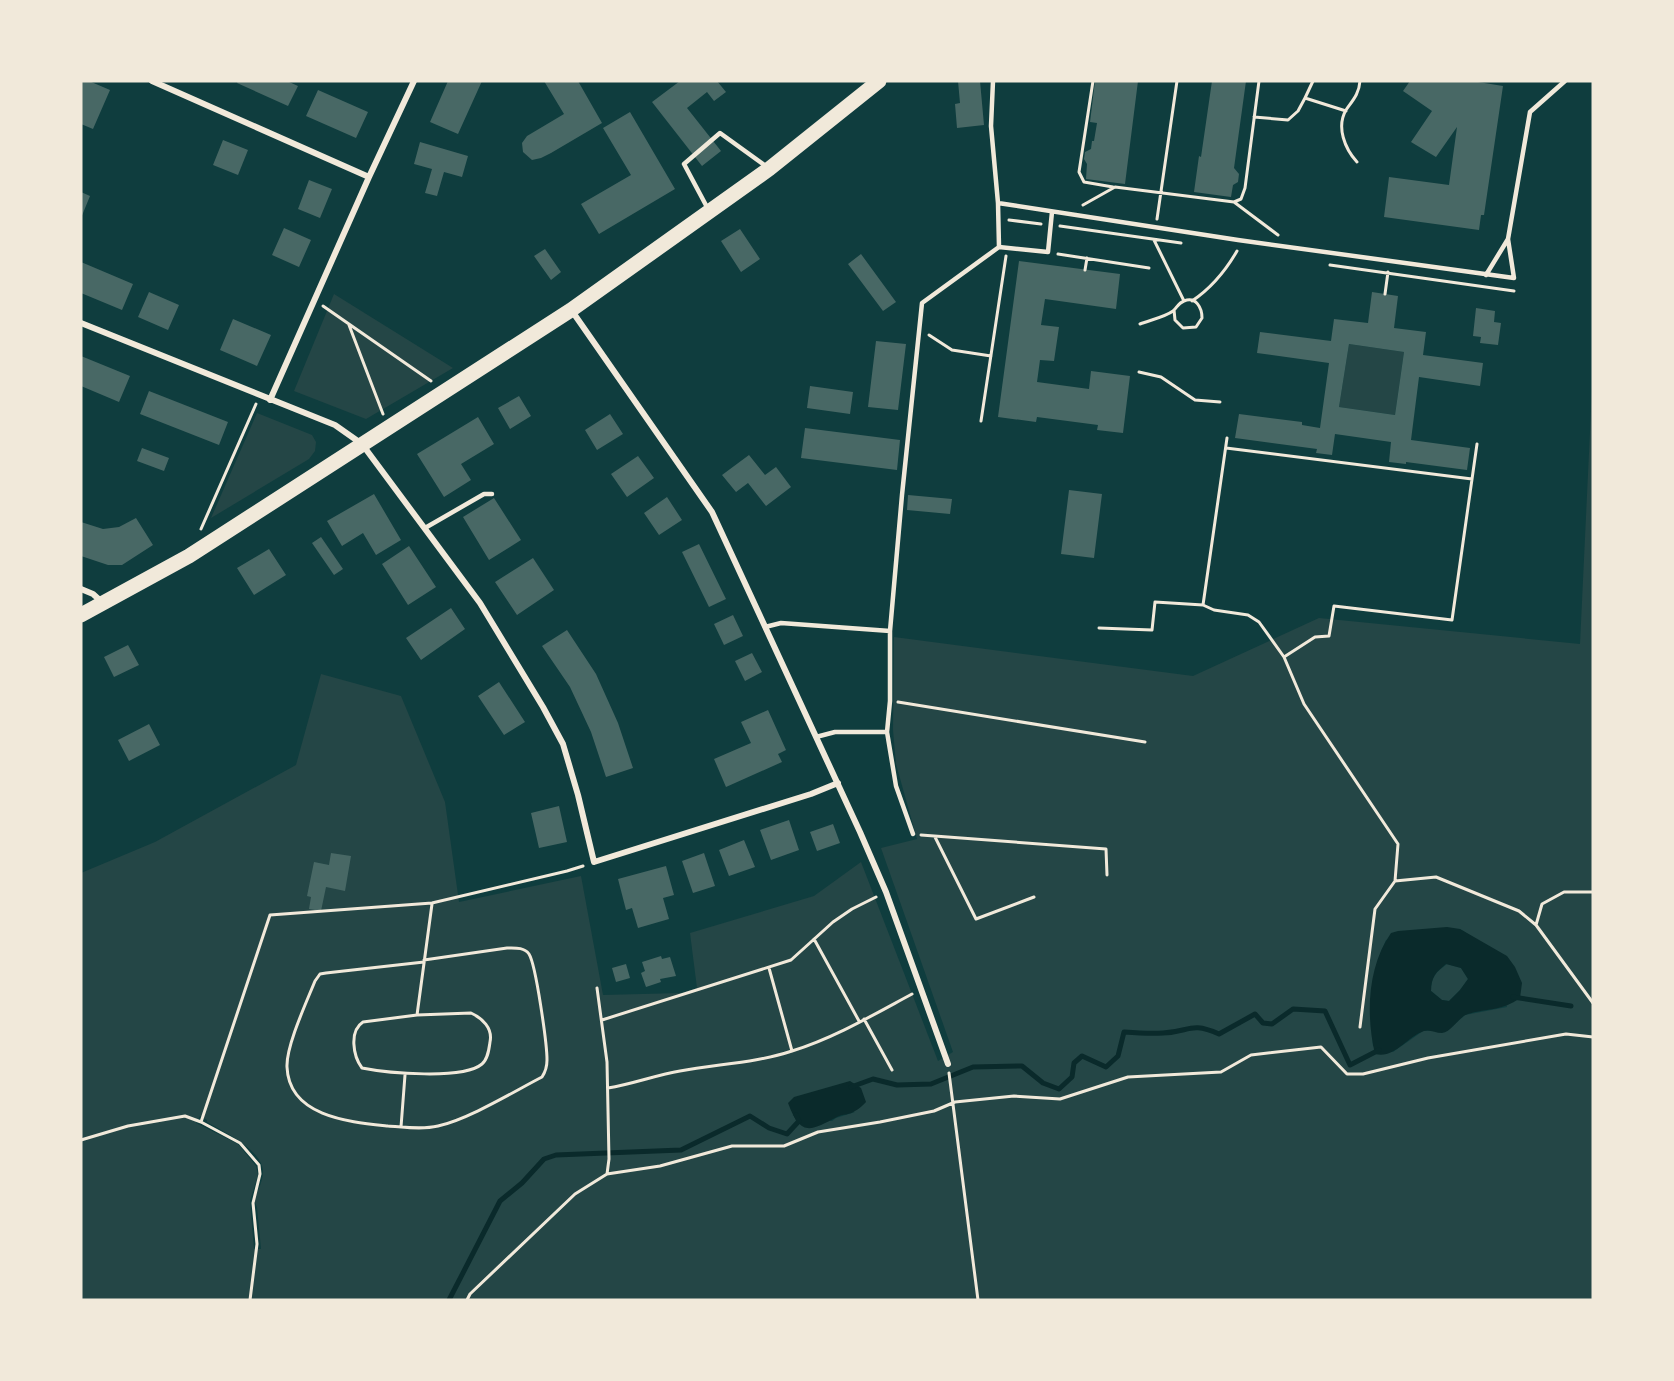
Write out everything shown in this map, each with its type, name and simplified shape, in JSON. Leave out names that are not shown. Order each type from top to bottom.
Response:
[{"type":"main road","points":[[81,615],[189,556],[572,310],[769,169],[879,81]]},
{"type":"street","points":[[152,81],[369,177]]},
{"type":"street","points":[[270,400],[414,81]]},
{"type":"street","points":[[572,310],[712,512],[886,892],[948,1064]]},
{"type":"street","points":[[81,323],[335,425],[362,444],[480,603],[563,744],[594,862],[811,794],[838,783]]},
{"type":"street","points":[[81,589],[93,594],[104,603]]},
{"type":"lane","points":[[993,81],[991,126],[998,203],[999,247]]},
{"type":"lane","points":[[998,203],[1514,278],[1508,239],[1530,112],[1565,81]]},
{"type":"lane","points":[[709,212],[684,164],[720,133],[769,169]]},
{"type":"lane","points":[[913,834],[896,786],[887,732],[890,701],[890,631],[922,303],[999,247],[1048,252],[1052,212]]},
{"type":"lane","points":[[1486,275],[1508,239]]},
{"type":"lane","points":[[425,528],[484,494],[492,494]]},
{"type":"lane","points":[[765,627],[781,623],[890,631]]},
{"type":"lane","points":[[816,737],[835,732],[887,732]]},
{"type":"path","points":[[1093,81],[1079,172],[1084,182],[1234,202],[1241,199],[1245,188],[1259,81]]},
{"type":"path","points":[[1156,227],[1177,81]]},
{"type":"path","points":[[1254,117],[1288,120],[1298,111],[1313,81]]},
{"type":"path","points":[[1357,162],[1350,154],[1343,137],[1342,123],[1346,111],[1359,90],[1360,81]]},
{"type":"path","points":[[1305,98],[1346,111]]},
{"type":"path","points":[[1069,215],[1115,187]]},
{"type":"path","points":[[1234,202],[1278,235],[1286,246]]},
{"type":"path","points":[[1154,240],[1184,300]]},
{"type":"path","points":[[981,421],[1007,248]]},
{"type":"path","points":[[1140,324],[1174,310],[1184,300],[1192,300],[1200,295],[1228,266],[1237,251]]},
{"type":"path","points":[[1048,252],[1149,268]]},
{"type":"path","points":[[1085,270],[1087,258]]},
{"type":"path","points":[[1385,294],[1390,261]]},
{"type":"path","points":[[314,300],[445,391]]},
{"type":"path","points":[[1174,310],[1175,320],[1179,326],[1189,329],[1196,327],[1203,314],[1201,307],[1192,300]]},
{"type":"path","points":[[348,323],[388,427]]},
{"type":"path","points":[[919,329],[952,350],[991,356]]},
{"type":"path","points":[[1139,372],[1161,377],[1195,400],[1220,402]]},
{"type":"path","points":[[189,556],[260,396]]},
{"type":"path","points":[[1203,605],[1227,438]]},
{"type":"path","points":[[1284,657],[1315,637],[1329,636],[1334,606],[1452,620],[1477,444]]},
{"type":"path","points":[[1226,448],[1472,479]]},
{"type":"path","points":[[1099,628],[1152,630],[1155,602],[1203,605],[1214,610],[1248,615],[1259,622],[1284,657],[1304,704],[1398,844],[1395,881],[1375,909],[1360,1027]]},
{"type":"path","points":[[890,701],[1145,742]]},
{"type":"path","points":[[913,834],[1106,849],[1107,875]]},
{"type":"path","points":[[935,837],[976,919],[1034,897]]},
{"type":"path","points":[[201,1122],[270,915],[432,903],[567,871],[594,862]]},
{"type":"path","points":[[1395,881],[1436,877],[1519,911],[1536,925],[1593,1003]]},
{"type":"path","points":[[602,1020],[791,960],[814,938],[852,909],[886,892]]},
{"type":"path","points":[[1536,925],[1542,904],[1564,892],[1593,892]]},
{"type":"path","points":[[417,1015],[432,903]]},
{"type":"path","points":[[814,938],[860,1022]]},
{"type":"path","points":[[507,948],[520,948],[529,954],[544,1025],[547,1060],[546,1071],[542,1077],[458,1120],[420,1128],[354,1123],[329,1117],[301,1100],[289,1080],[286,1066],[296,1029],[320,974],[424,961],[507,948]]},
{"type":"path","points":[[769,968],[792,1051]]},
{"type":"path","points":[[597,988],[608,1062],[609,1159],[607,1174]]},
{"type":"path","points":[[609,1088],[677,1071],[753,1061],[792,1051],[860,1022],[921,989]]},
{"type":"path","points":[[471,1013],[480,1017],[491,1037],[488,1054],[483,1064],[465,1071],[405,1074],[362,1068],[357,1062],[354,1048],[354,1035],[359,1025],[363,1022],[417,1015],[471,1013]]},
{"type":"path","points":[[864,1019],[892,1070]]},
{"type":"path","points":[[466,1300],[575,1194],[607,1174],[660,1166],[732,1146],[784,1146],[818,1132],[934,1111],[954,1102],[1014,1096],[1060,1099],[1128,1077],[1221,1072],[1251,1055],[1321,1047],[1347,1074],[1363,1074],[1428,1058],[1566,1034],[1593,1037]]},
{"type":"path","points":[[948,1064],[978,1300]]},
{"type":"path","points":[[401,1127],[405,1074]]},
{"type":"path","points":[[81,1140],[128,1126],[185,1116],[240,1143],[259,1165],[259,1182],[253,1203],[257,1244],[250,1300]]},
{"type":"shaded area","points":[[334,294],[453,368],[366,419],[294,391]]},
{"type":"shaded area","points":[[1349,344],[1404,352],[1395,415],[1339,407]]},
{"type":"shaded area","points":[[1593,368],[1593,1300],[81,1300],[81,873],[155,842],[296,765],[321,674],[401,696],[445,802],[459,902],[581,876],[603,995],[682,993],[697,988],[690,933],[814,896],[861,862],[938,1061],[953,1052],[881,848],[917,839],[896,764],[893,730],[894,637],[1193,676],[1319,618],[1580,644]],"holes":[[[1460,929],[1487,946],[1507,1007],[1465,1015],[1448,1030],[1423,1031],[1393,1052],[1373,1046],[1371,1017],[1373,980],[1386,940]],[[855,1112],[832,1121],[792,1115]],[[200,1116],[241,1142],[257,1156],[263,1172],[254,1200],[257,1207],[261,1249],[254,1249],[250,1201],[258,1175],[256,1166],[238,1144],[196,1123]]]},
{"type":"shaded area","points":[[257,413],[312,435],[316,442],[315,451],[309,459],[211,518]]},
{"type":"shaded area","points":[[1447,927],[1460,929],[1507,956],[1522,983],[1520,998],[1501,1007],[1468,1014],[1446,1032],[1424,1031],[1395,1051],[1382,1055],[1375,1054],[1370,1024],[1373,976],[1383,946],[1391,933]],"holes":[[[1446,964],[1461,968],[1468,979],[1449,1001],[1442,1000],[1431,991],[1435,975]]]},
{"type":"shaded area","points":[[1447,964],[1461,968],[1468,979],[1449,1001],[1442,1000],[1431,991],[1435,975]]},
{"type":"shaded area","points":[[850,1081],[861,1088],[866,1102],[859,1108],[813,1128],[807,1128],[797,1122],[788,1103],[794,1097]]},
{"type":"building","points":[[81,81],[89,81],[110,90],[93,129],[81,124]]},
{"type":"building","points":[[238,81],[287,81],[298,86],[288,106],[237,83]]},
{"type":"building","points":[[448,81],[482,81],[458,134],[430,122]]},
{"type":"building","points":[[544,81],[578,81],[602,123],[551,153],[532,160],[523,152],[522,143],[527,136],[564,114]]},
{"type":"building","points":[[680,81],[717,81],[726,92],[714,101],[707,92],[687,108],[721,151],[702,166],[652,102]]},
{"type":"building","points":[[958,81],[980,81],[984,125],[957,128],[955,104],[960,103]]},
{"type":"building","points":[[1095,81],[1138,81],[1125,184],[1086,179],[1085,152],[1091,149],[1097,123],[1090,122]]},
{"type":"building","points":[[1212,81],[1246,81],[1234,168],[1239,174],[1238,182],[1233,185],[1231,197],[1194,192]]},
{"type":"building","points":[[1410,81],[1472,81],[1503,86],[1484,215],[1481,215],[1479,230],[1384,217],[1389,177],[1449,185],[1457,127],[1436,157],[1411,142],[1432,111],[1403,91]]},
{"type":"building","points":[[318,90],[368,112],[356,138],[306,116]]},
{"type":"building","points":[[630,112],[675,189],[599,234],[581,204],[631,175],[603,128]]},
{"type":"building","points":[[223,140],[248,150],[238,175],[213,165]]},
{"type":"building","points":[[420,142],[468,156],[462,177],[444,172],[437,196],[425,193],[432,169],[414,164]]},
{"type":"building","points":[[309,180],[332,189],[320,218],[298,209]]},
{"type":"building","points":[[81,192],[90,196],[81,218]]},
{"type":"building","points":[[284,228],[311,240],[299,267],[272,255]]},
{"type":"building","points":[[740,229],[760,259],[741,272],[721,241]]},
{"type":"building","points":[[545,249],[561,272],[551,280],[534,256]]},
{"type":"building","points":[[861,254],[896,302],[883,311],[848,264]]},
{"type":"building","points":[[1019,261],[1120,274],[1116,309],[1045,299],[1041,325],[1059,327],[1054,361],[1040,360],[1037,382],[1089,389],[1091,371],[1130,376],[1123,433],[1097,430],[1098,425],[1037,417],[1036,422],[998,417]]},
{"type":"building","points":[[81,262],[133,284],[122,310],[81,293]]},
{"type":"building","points":[[149,292],[179,305],[168,330],[138,317]]},
{"type":"building","points":[[1372,292],[1398,296],[1394,328],[1426,332],[1423,355],[1483,363],[1480,386],[1419,377],[1411,440],[1470,448],[1467,470],[1389,462],[1391,442],[1335,434],[1332,455],[1316,453],[1317,449],[1235,438],[1239,414],[1302,422],[1302,425],[1320,428],[1329,363],[1257,353],[1260,332],[1331,341],[1334,319],[1368,323]],"holes":[[[1349,344],[1404,352],[1395,415],[1339,407]]]},
{"type":"building","points":[[1476,308],[1495,311],[1494,322],[1501,323],[1498,345],[1480,343],[1481,337],[1473,336]]},
{"type":"building","points":[[233,319],[271,335],[257,366],[220,350]]},
{"type":"building","points":[[876,341],[906,344],[898,410],[868,407]]},
{"type":"building","points":[[81,356],[130,376],[119,402],[81,386]]},
{"type":"building","points":[[810,386],[853,392],[850,414],[807,408]]},
{"type":"building","points":[[149,391],[228,422],[219,445],[140,414]]},
{"type":"building","points":[[519,396],[531,416],[510,429],[498,408]]},
{"type":"building","points":[[610,414],[623,434],[597,450],[585,430]]},
{"type":"building","points":[[478,417],[494,444],[461,464],[471,480],[444,497],[417,454]]},
{"type":"building","points":[[805,428],[900,440],[897,470],[801,458]]},
{"type":"building","points":[[142,448],[169,458],[164,471],[137,461]]},
{"type":"building","points":[[749,455],[765,475],[776,467],[791,487],[766,506],[748,483],[736,492],[722,475]]},
{"type":"building","points":[[638,456],[654,478],[627,497],[611,474]]},
{"type":"building","points":[[1069,490],[1102,494],[1094,558],[1061,554]]},
{"type":"building","points":[[374,494],[401,540],[376,555],[363,533],[342,546],[327,521]]},
{"type":"building","points":[[908,495],[952,499],[950,514],[907,510]]},
{"type":"building","points":[[667,497],[682,520],[659,535],[644,513]]},
{"type":"building","points":[[494,498],[521,540],[489,560],[463,517]]},
{"type":"building","points":[[136,518],[153,545],[122,565],[108,565],[81,556],[81,522],[103,529],[119,527]]},
{"type":"building","points":[[321,537],[343,569],[334,575],[312,543]]},
{"type":"building","points":[[699,544],[726,599],[709,607],[682,552]]},
{"type":"building","points":[[409,546],[436,587],[408,605],[382,564]]},
{"type":"building","points":[[269,549],[286,575],[254,595],[237,568]]},
{"type":"building","points":[[533,558],[554,590],[517,615],[495,582]]},
{"type":"building","points":[[451,608],[465,629],[421,660],[406,638]]},
{"type":"building","points":[[733,615],[743,636],[724,645],[714,624]]},
{"type":"building","points":[[567,630],[596,674],[618,723],[633,768],[606,777],[591,732],[570,687],[542,646]]},
{"type":"building","points":[[128,645],[139,665],[114,677],[104,657]]},
{"type":"building","points":[[752,653],[762,672],[745,681],[735,661]]},
{"type":"building","points":[[499,682],[525,722],[504,735],[478,696]]},
{"type":"building","points":[[768,710],[786,750],[778,754],[782,762],[726,787],[714,759],[751,743],[741,722]]},
{"type":"building","points":[[149,724],[160,745],[129,761],[118,740]]},
{"type":"building","points":[[559,806],[567,842],[539,848],[531,813]]},
{"type":"building","points":[[789,820],[799,850],[771,860],[760,830]]},
{"type":"building","points":[[833,824],[840,843],[817,851],[810,832]]},
{"type":"building","points":[[744,840],[755,867],[729,876],[719,850]]},
{"type":"building","points":[[331,853],[351,856],[345,891],[326,887],[321,911],[309,909],[311,897],[307,896],[314,862],[329,865]]},
{"type":"building","points":[[704,853],[715,886],[693,893],[682,861]]},
{"type":"building","points":[[666,866],[674,895],[663,898],[669,919],[638,928],[632,908],[626,910],[618,879]]},
{"type":"building","points":[[661,956],[662,959],[670,957],[676,976],[660,979],[661,982],[646,987],[641,973],[645,971],[642,962]]},
{"type":"building","points":[[626,964],[630,978],[616,982],[612,968]]},
{"type":"waterway","points":[[1513,997],[1571,1006]]},
{"type":"waterway","points":[[851,1087],[873,1079],[897,1085],[931,1084],[973,1067],[1022,1066],[1043,1083],[1059,1089],[1072,1077],[1074,1063],[1082,1056],[1106,1067],[1118,1056],[1124,1032],[1163,1033],[1202,1028],[1219,1034],[1255,1014],[1263,1023],[1272,1024],[1293,1009],[1325,1011],[1350,1065],[1379,1050]]},
{"type":"waterway","points":[[449,1300],[500,1201],[522,1183],[544,1159],[556,1155],[681,1150],[750,1116],[769,1128],[787,1134],[799,1121],[796,1115]]}]
